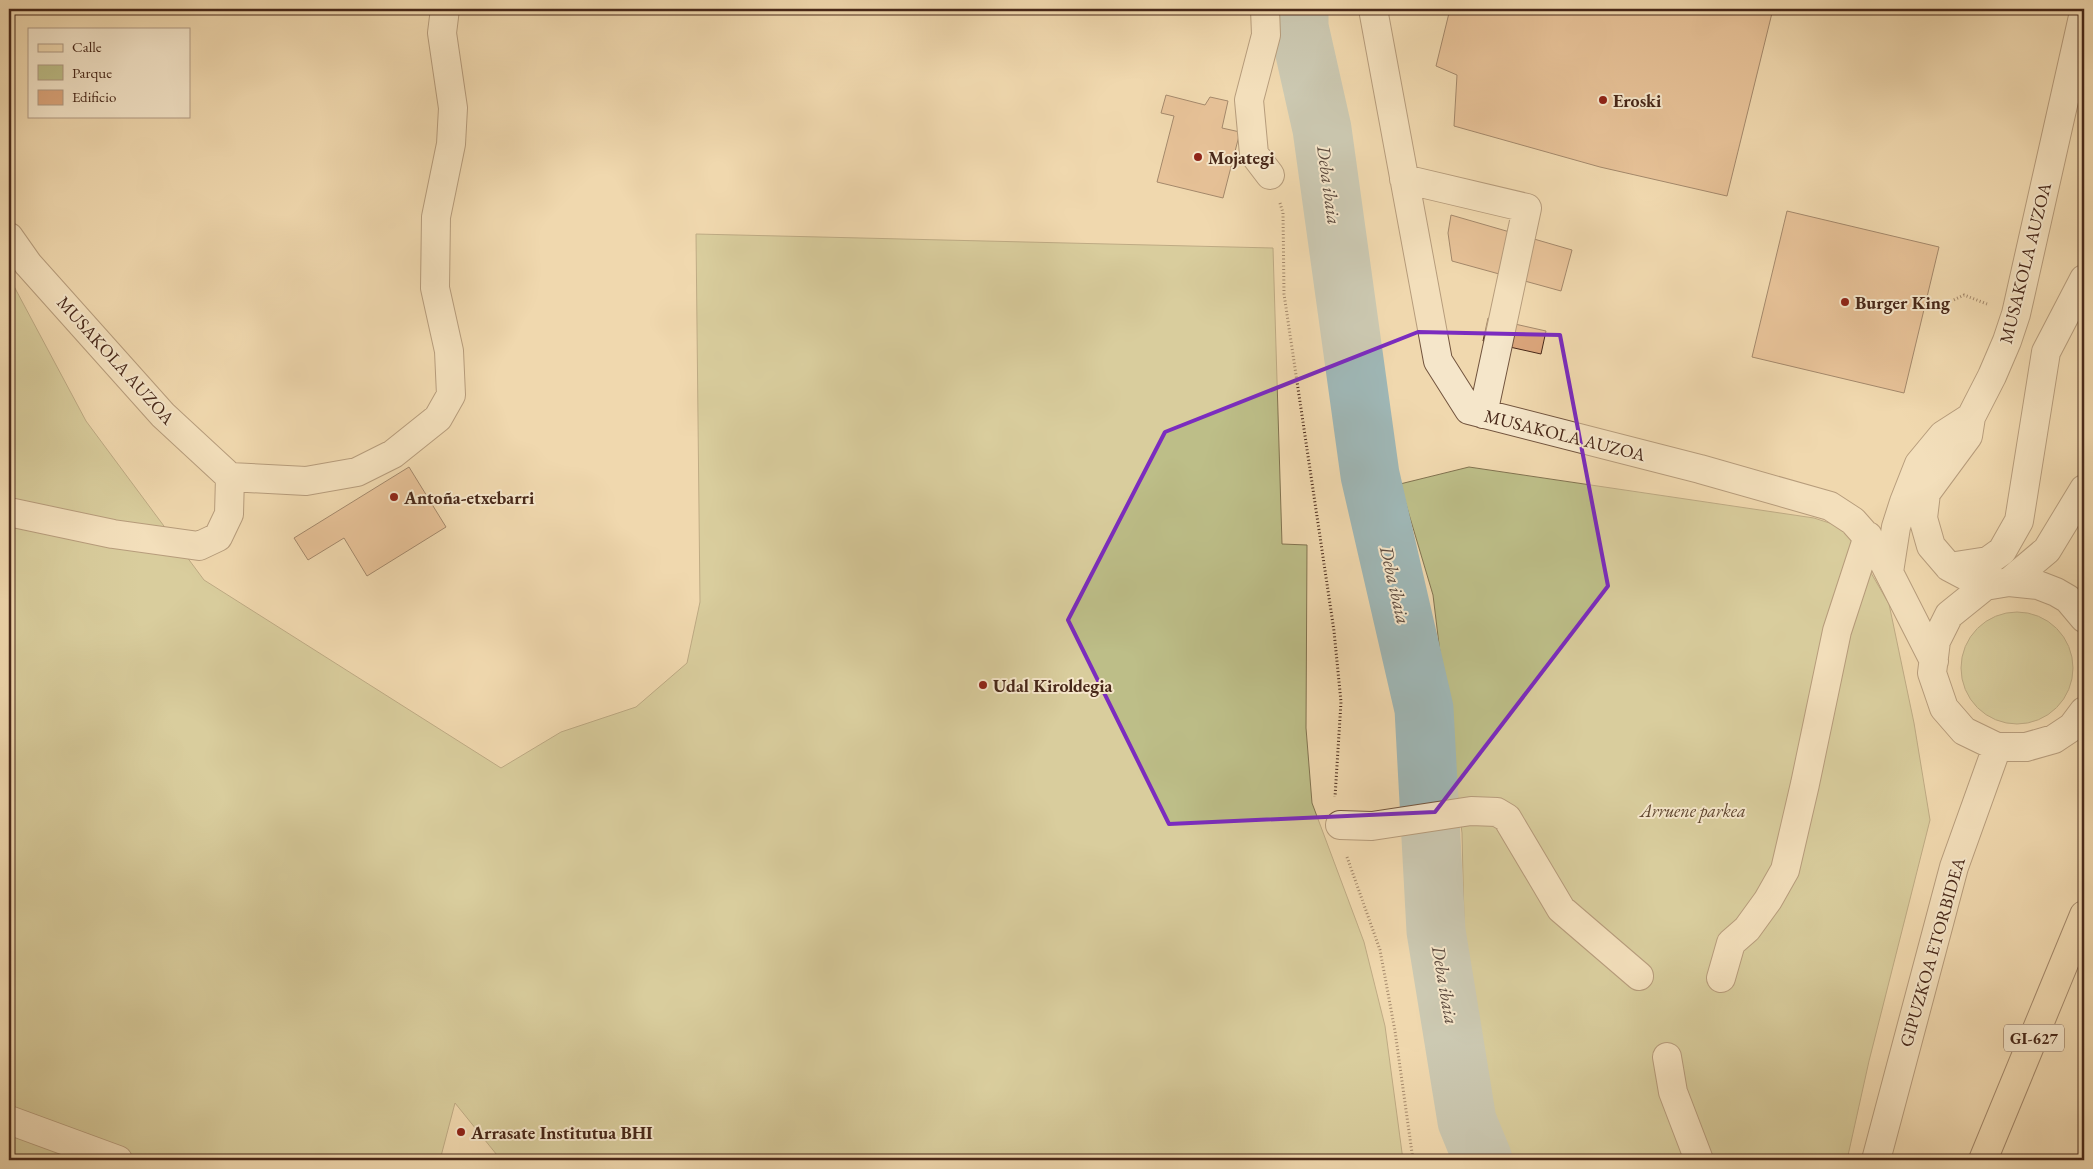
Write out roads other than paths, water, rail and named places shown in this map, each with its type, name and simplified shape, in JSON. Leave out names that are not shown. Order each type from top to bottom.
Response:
[{"type":"main road","name":"GI-627","points":[[1983,1160],[2084,915]]},
{"type":"street","points":[[9,512],[113,534],[199,546],[218,537],[229,514],[230,477],[306,481],[357,472],[393,454],[438,418],[451,395],[449,351],[435,288],[436,217],[451,144],[453,108],[442,33],[445,9]]},
{"type":"street","points":[[1265,9],[1266,35],[1250,100],[1254,154],[1270,175]]},
{"type":"street","name":"MUSAKOLA AUZOA","points":[[1373,9],[1438,361],[1469,410],[1824,503],[1853,521],[1868,536],[1880,553],[1934,661]]},
{"type":"street","name":"MUSAKOLA AUZOA","points":[[1889,572],[1896,527],[1919,464],[1943,434],[1970,417],[1992,376],[2014,318],[2084,12]]},
{"type":"street","points":[[1404,179],[1527,208],[1483,414]]},
{"type":"street","name":"MUSAKOLA AUZOA","points":[[9,237],[28,264],[163,415],[230,477]]},
{"type":"street","points":[[1949,567],[1988,561],[2002,551],[2019,521],[2046,352],[2084,279]]},
{"type":"street","points":[[1970,417],[1968,436],[1926,493],[1923,518],[1931,546],[1949,567],[1997,584],[2038,585],[2056,592],[2068,599],[2084,618]]},
{"type":"street","points":[[2084,489],[2047,550],[1949,614],[1936,641],[1932,674],[1944,708],[1964,730],[1997,747],[2026,748],[2054,739],[2072,727],[2084,710]]},
{"type":"street","points":[[1721,978],[1732,943],[1747,929],[1768,900],[1784,870],[1805,784],[1837,631],[1868,536]]},
{"type":"street","name":"GIPUZKOA ETORBIDEA","points":[[1876,1160],[1954,867],[1997,747]]},
{"type":"street","points":[[1340,825],[1372,826],[1471,811],[1498,812],[1507,818],[1561,909],[1639,976]]},
{"type":"street","points":[[1667,1057],[1673,1092],[1699,1160]]},
{"type":"street","points":[[9,1120],[118,1160]]},
{"type":"waterway","name":"Deba ibaia","points":[[1299,9],[1299,27],[1322,129],[1370,475],[1424,709],[1436,931],[1467,1121],[1483,1160]]},
{"type":"place","name":"Eroski","points":[[1603,100]]},
{"type":"place","name":"Mojategi","points":[[1198,157]]},
{"type":"place","name":"Burger King","points":[[1845,302]]},
{"type":"place","name":"Antoña-etxebarri","points":[[394,497]]},
{"type":"place","name":"Udal Kiroldegia","points":[[983,685]]},
{"type":"place","name":"Arrasate Institutua BHI","points":[[461,1132]]},
{"type":"park label","name":"Arruene parkea","points":[[1693,810]]}]
